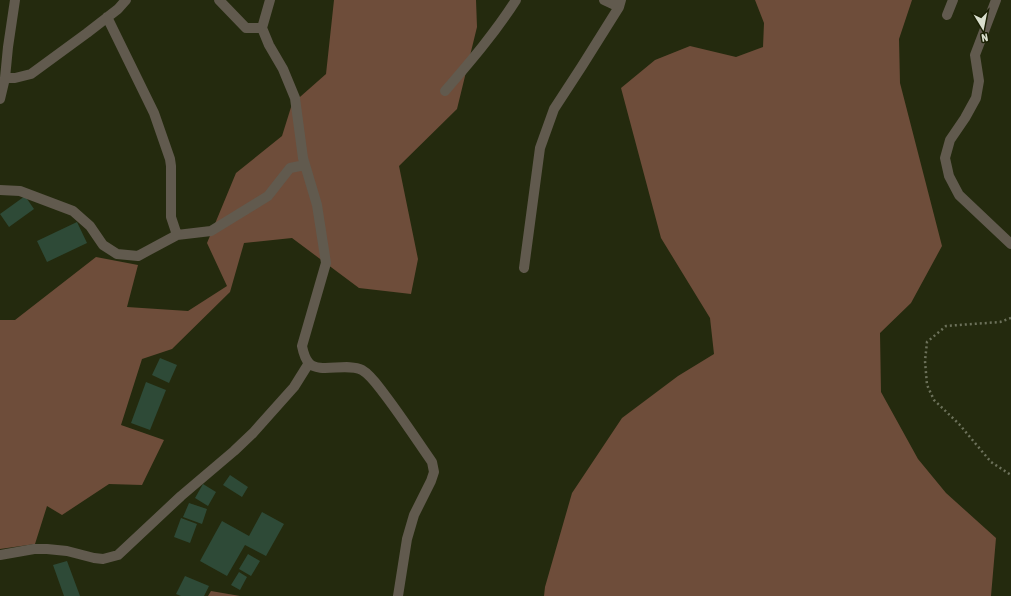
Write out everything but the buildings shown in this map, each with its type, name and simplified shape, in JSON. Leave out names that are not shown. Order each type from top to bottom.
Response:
[{"type":"street","points":[[0,99],[5,78],[4,46],[15,0]]},
{"type":"street","points":[[5,78],[15,78],[31,74],[107,17],[126,0]]},
{"type":"street","points":[[219,0],[246,28],[262,28]]},
{"type":"street","points":[[270,0],[262,28],[269,45],[283,69],[295,98],[303,158],[317,205],[326,264],[302,346],[304,355],[309,363],[316,367],[355,367],[363,370],[398,412],[432,462],[434,472],[432,481],[414,515],[406,539],[398,596]]},
{"type":"street","points":[[445,91],[475,57],[506,17],[516,0]]},
{"type":"street","points":[[524,268],[540,148],[554,110],[620,3],[604,0]]},
{"type":"street","points":[[947,15],[953,0]]},
{"type":"street","points":[[996,0],[975,55],[979,81],[976,98],[950,140],[945,158],[949,176],[959,195],[1011,244]]},
{"type":"street","points":[[107,17],[154,113],[170,159],[171,218],[177,235]]},
{"type":"street","points":[[0,190],[20,191],[72,211],[90,226],[103,244],[117,254],[138,256],[177,235],[211,232],[268,196],[290,168],[305,165]]},
{"type":"street","points":[[0,555],[34,549],[47,549],[67,551],[104,559],[118,555],[181,496],[253,433],[294,387],[309,363]]},
{"type":"path","points":[[1011,318],[1000,322],[946,326],[927,342],[925,361],[927,385],[934,400],[959,424],[991,462],[1011,475]]},
{"type":"shaded area","points":[[334,0],[476,0],[477,27],[457,109],[399,166],[418,259],[411,294],[359,288],[292,238],[244,243],[230,292],[172,349],[142,359],[121,425],[164,440],[142,485],[109,484],[62,515],[47,506],[35,544],[0,549],[0,320],[15,320],[96,257],[138,265],[127,307],[188,311],[227,286],[207,243],[236,173],[282,136],[292,104],[326,74]]},
{"type":"shaded area","points":[[755,0],[912,0],[899,39],[900,83],[942,246],[911,303],[880,333],[881,392],[918,459],[946,493],[996,538],[991,596],[544,596],[545,587],[572,493],[622,418],[678,376],[714,354],[710,318],[661,238],[621,88],[655,60],[690,46],[736,57],[763,47],[764,23]]},
{"type":"shaded area","points":[[211,591],[240,596],[208,596]]}]
